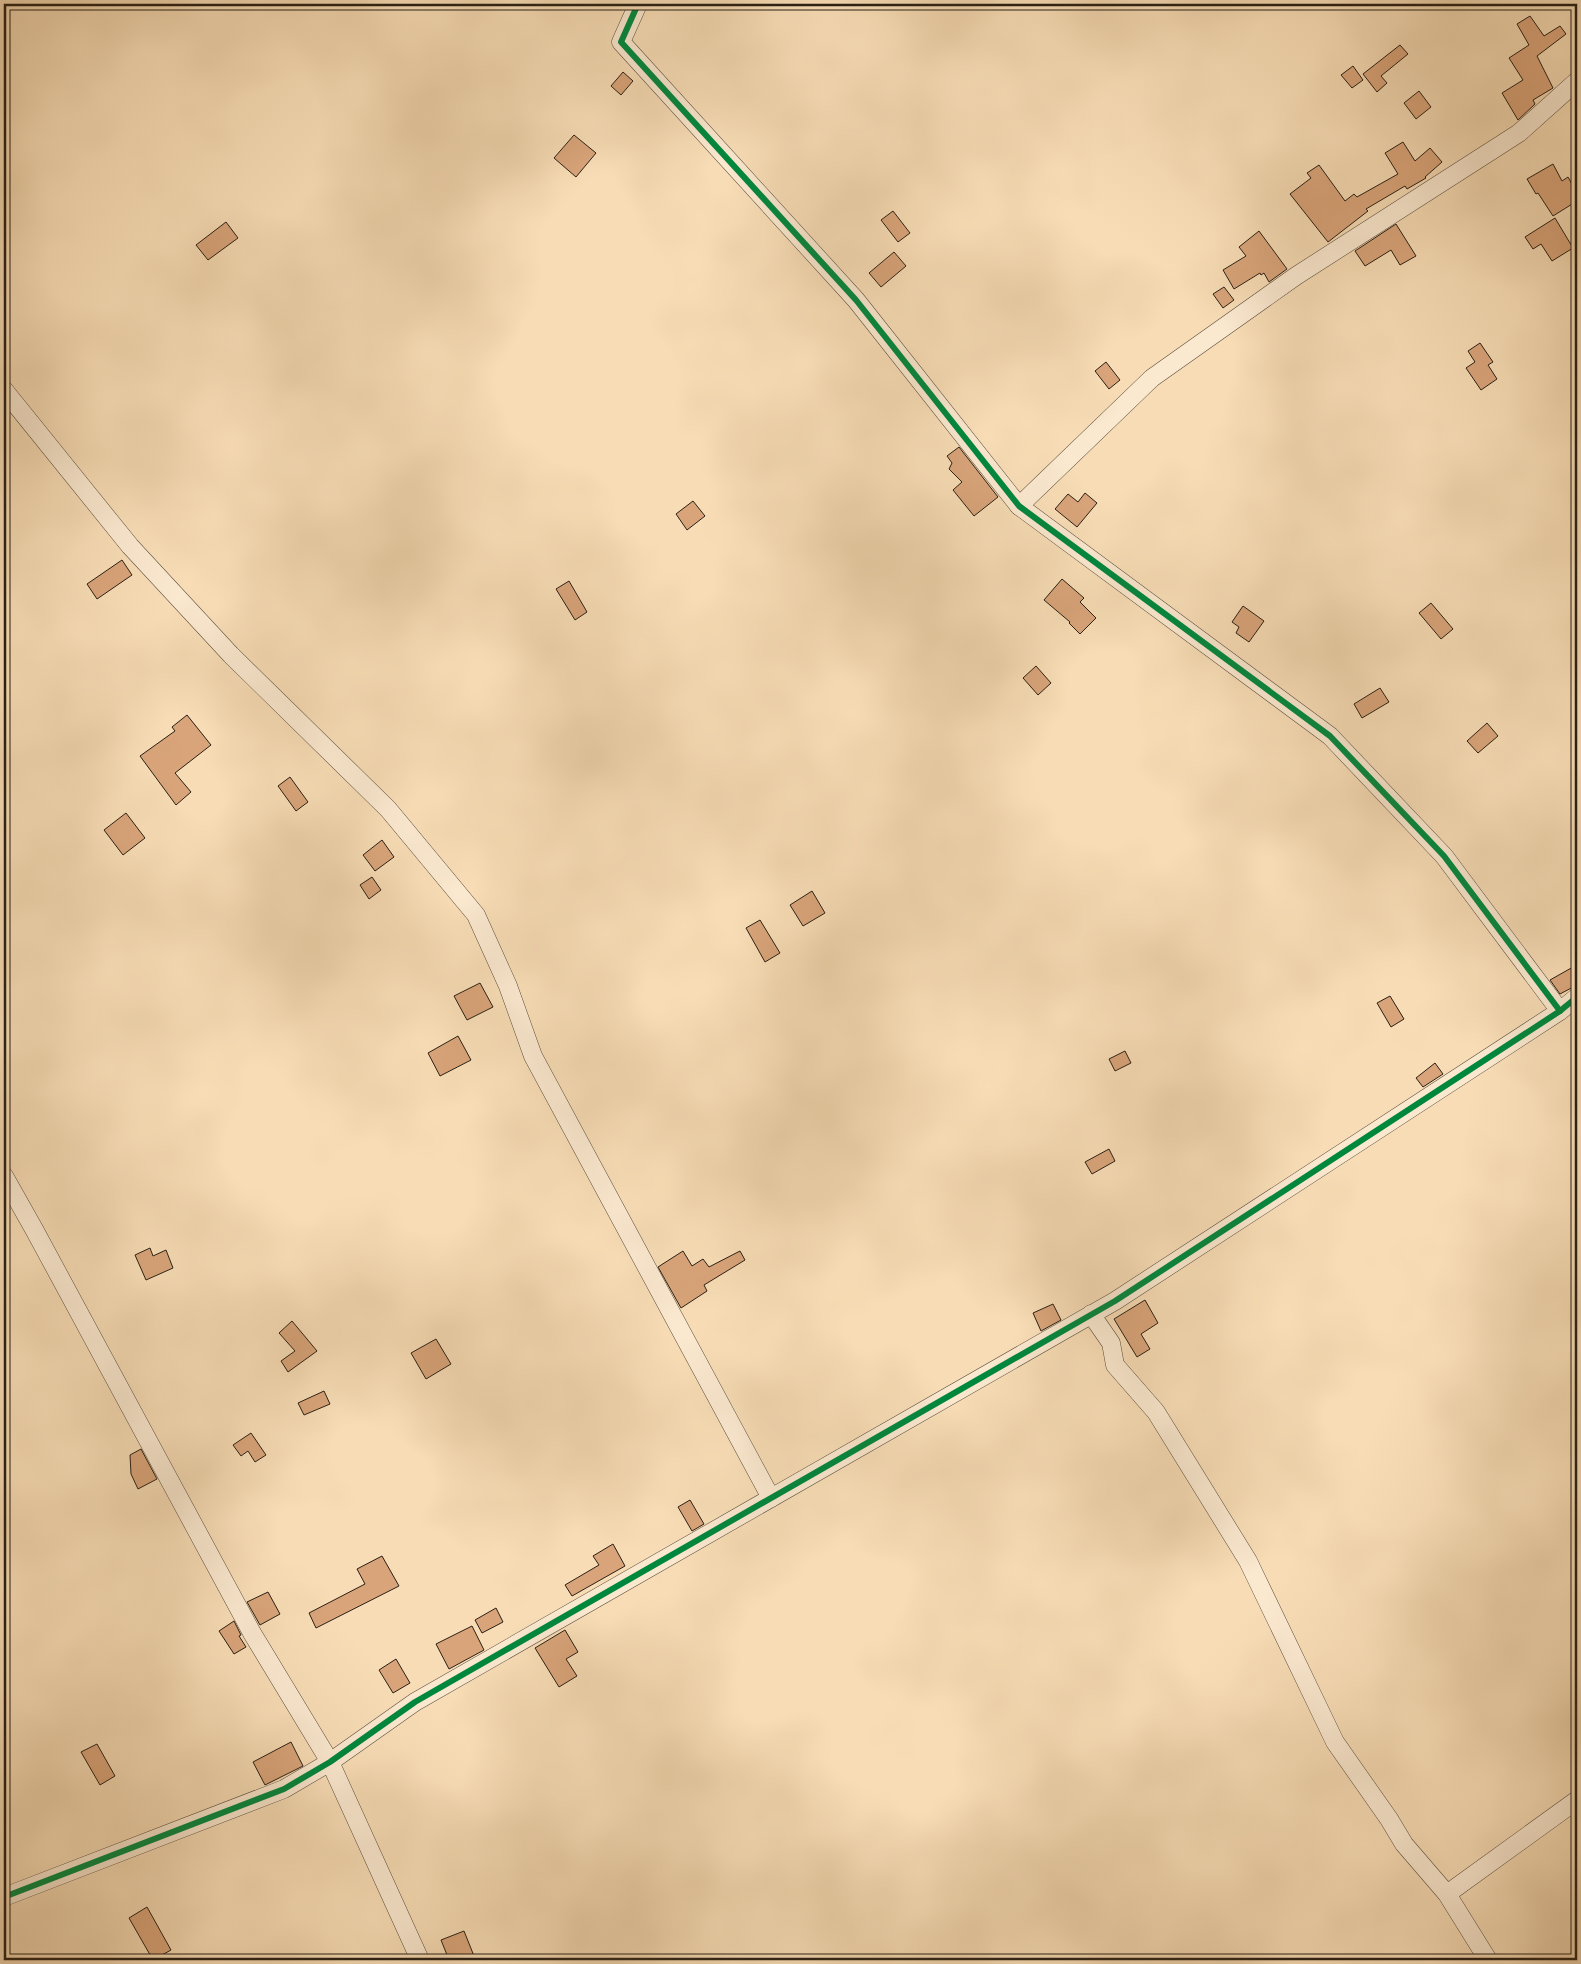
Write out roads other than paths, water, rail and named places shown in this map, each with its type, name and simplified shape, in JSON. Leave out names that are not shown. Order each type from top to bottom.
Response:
[{"type":"street","points":[[638,4],[621,42],[856,300],[1019,506],[1330,736],[1444,856],[1560,1011]]},
{"type":"street","points":[[1019,506],[1152,378],[1296,276],[1519,133],[1577,81]]},
{"type":"street","points":[[4,390],[130,546],[230,654],[388,809],[476,915],[508,986],[533,1056],[771,1498]]},
{"type":"street","points":[[4,1897],[284,1788],[330,1762],[415,1702],[1132,1290],[1560,1011],[1577,997]]},
{"type":"street","points":[[4,1176],[252,1633],[330,1762],[420,1960]]},
{"type":"street","points":[[1091,1314],[1111,1343],[1114,1365],[1156,1412],[1248,1561],[1335,1742],[1389,1819],[1404,1844],[1447,1894],[1488,1960]]},
{"type":"street","points":[[1447,1894],[1577,1800]]}]
